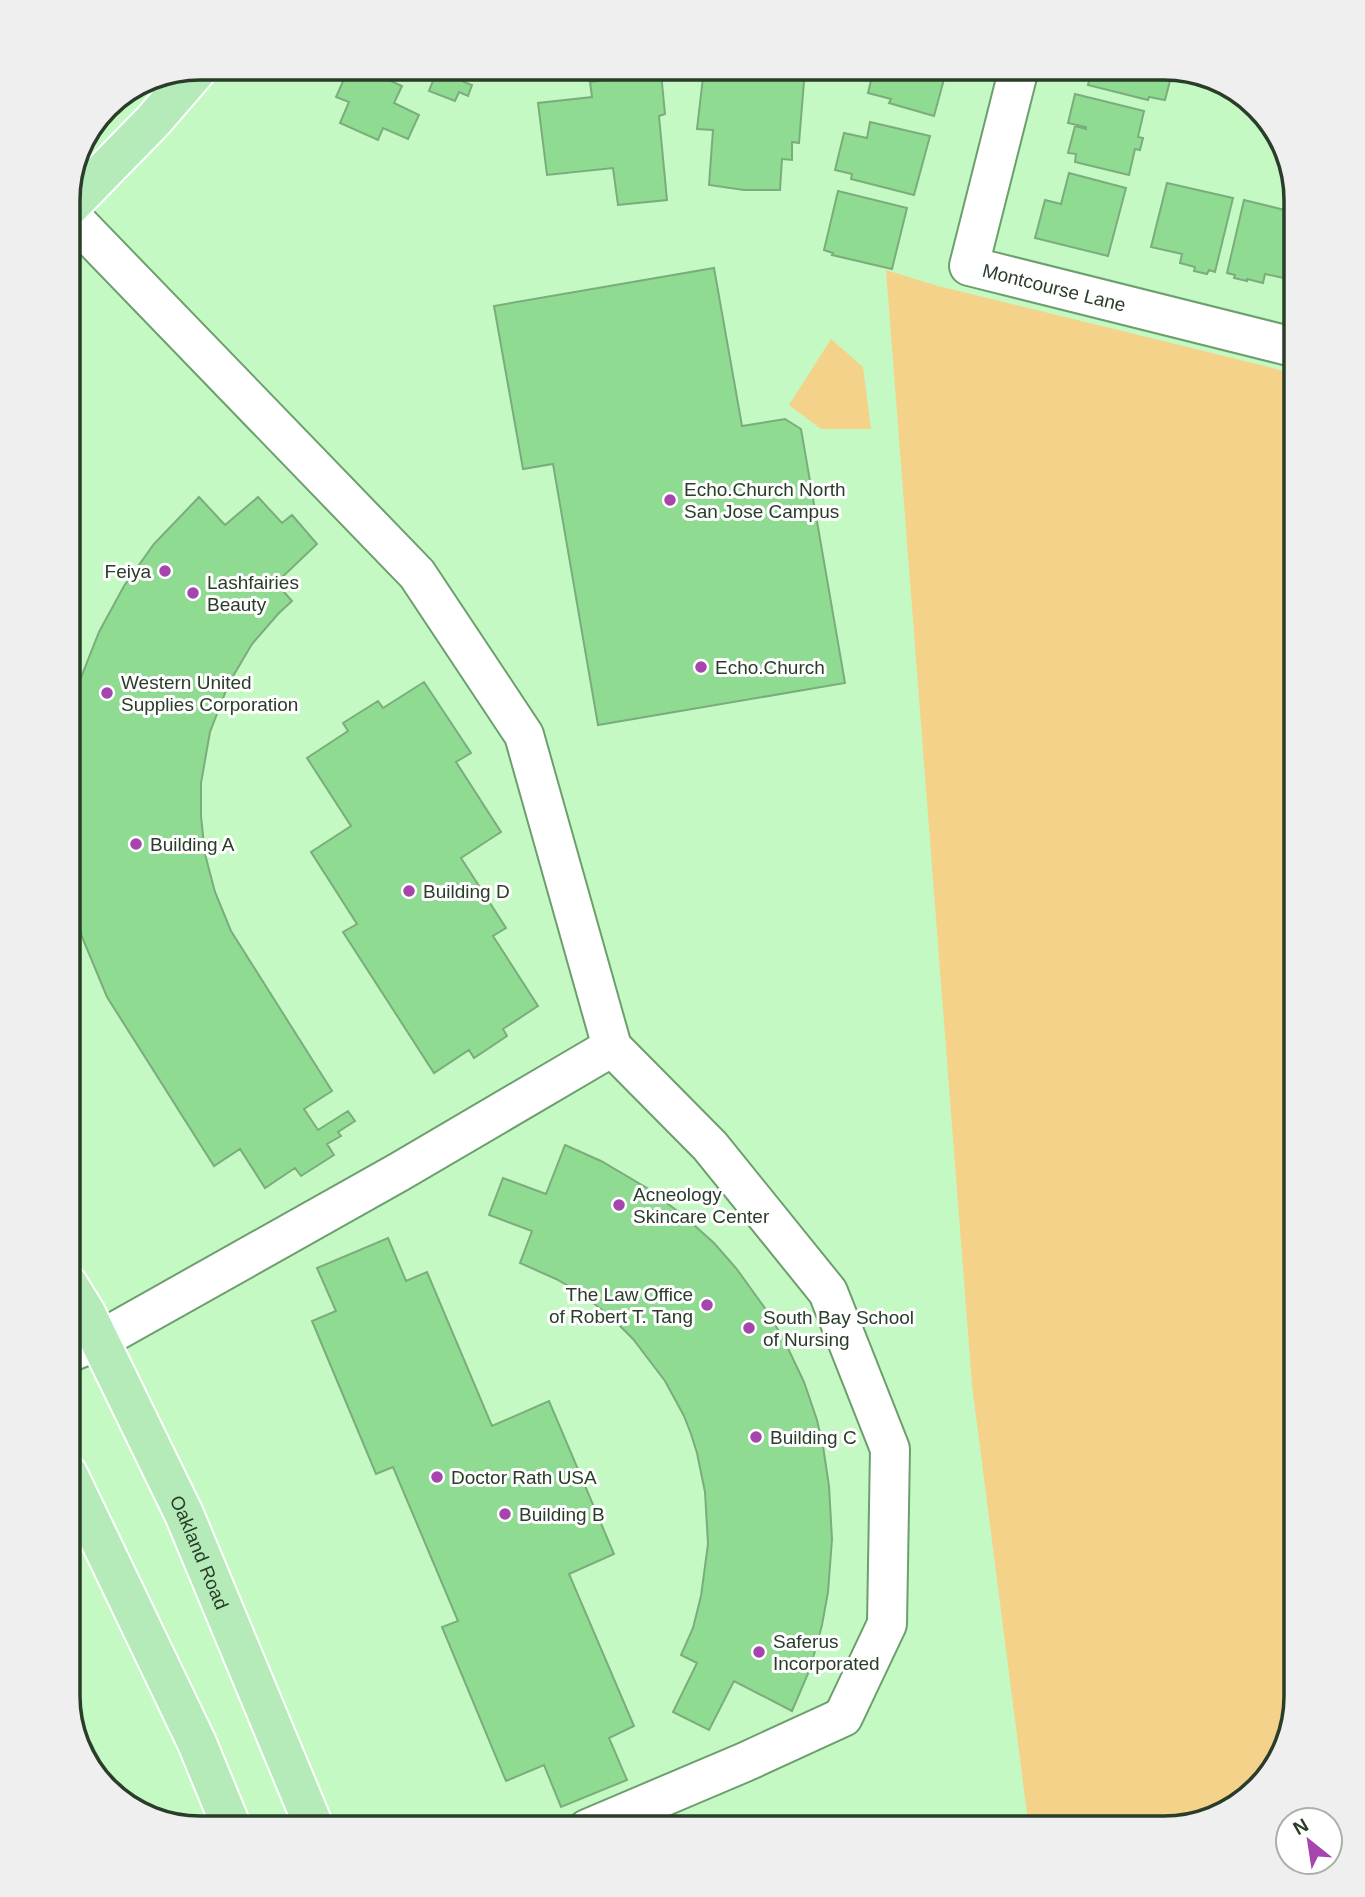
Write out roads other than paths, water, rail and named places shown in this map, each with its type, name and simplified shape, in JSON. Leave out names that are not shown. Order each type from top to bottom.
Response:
[{"type":"main road","points":[[81,195],[153,121],[187,82]]},
{"type":"main road","name":"Oakland Road","points":[[80,1304],[86,1313],[84,1347],[184,1514],[310,1816]]},
{"type":"main road","points":[[80,1499],[197,1743],[227,1816]]},
{"type":"street","name":"Montcourse Lane","points":[[1016,81],[969,266],[1284,345]]},
{"type":"street","points":[[81,226],[417,574],[509,712],[524,735],[612,1047],[710,1146],[828,1292],[890,1449],[887,1624],[843,1717],[617,1816]]},
{"type":"street","points":[[84,1347],[399,1172],[612,1047]]},
{"type":"place","name":"Echo.Church North San Jose Campus","points":[[670,500]]},
{"type":"place","name":"Feiya","points":[[165,571]]},
{"type":"place","name":"Lashfairies Beauty","points":[[193,593]]},
{"type":"place","name":"Echo.Church","points":[[701,667]]},
{"type":"place","name":"Western United Supplies Corporation","points":[[107,693]]},
{"type":"place","name":"Building A","points":[[136,844]]},
{"type":"place","name":"Building D","points":[[409,891]]},
{"type":"place","name":"Acneology Skincare Center","points":[[619,1205]]},
{"type":"place","name":"The Law Office of Robert T. Tang","points":[[707,1305]]},
{"type":"place","name":"South Bay School of Nursing","points":[[749,1328]]},
{"type":"place","name":"Building C","points":[[756,1437]]},
{"type":"place","name":"Doctor Rath USA","points":[[437,1477]]},
{"type":"place","name":"Building B","points":[[505,1514]]},
{"type":"place","name":"Saferus Incorporated","points":[[759,1652]]}]
